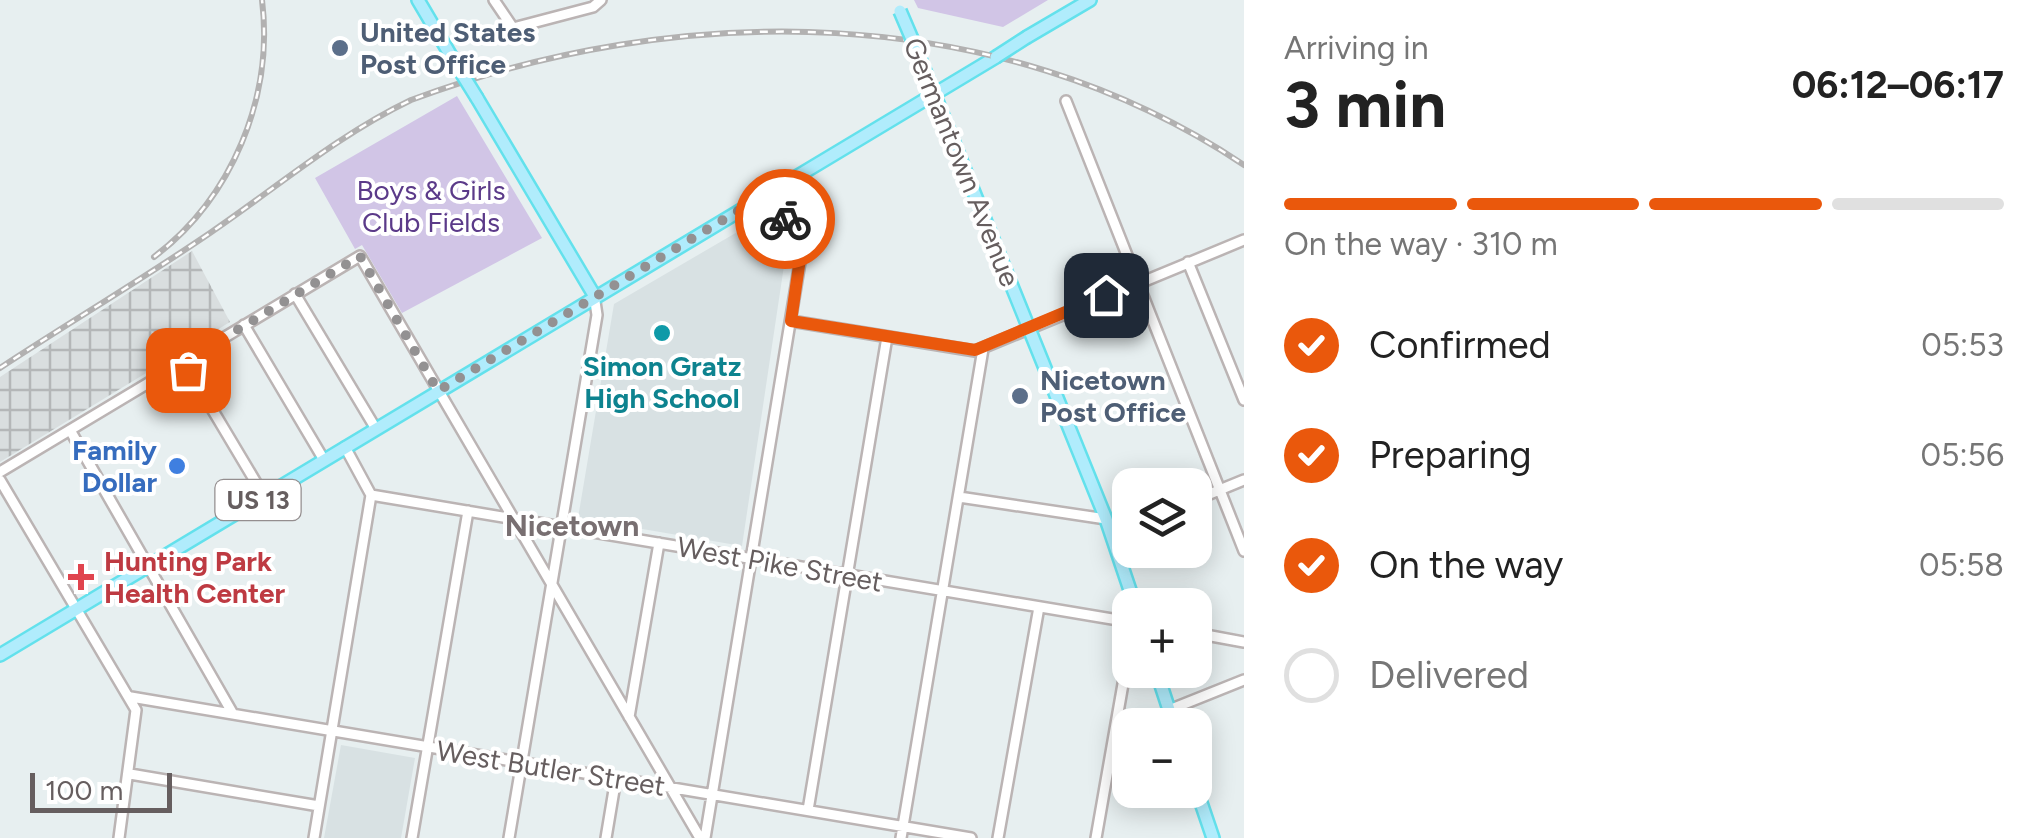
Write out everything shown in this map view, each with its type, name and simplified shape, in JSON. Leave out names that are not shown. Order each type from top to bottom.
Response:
[{"type":"main road","points":[[418,0],[594,295]]},
{"type":"main road","name":"US 13","points":[[0,655],[1090,0]]},
{"type":"main road","name":"Germantown Avenue","points":[[898,5],[1112,534]]},
{"type":"main road","points":[[1203,808],[1213,838]]},
{"type":"street","points":[[494,0],[513,28],[602,1]]},
{"type":"street","points":[[1066,101],[1223,489],[1244,552]]},
{"type":"street","points":[[702,838],[752,559],[801,249],[768,193]]},
{"type":"street","points":[[791,321],[983,349],[1188,262],[1243,244]]},
{"type":"street","points":[[0,472],[360,256],[702,838]]},
{"type":"street","points":[[1188,262],[1244,400]]},
{"type":"street","points":[[295,294],[376,429]]},
{"type":"street","points":[[509,838],[597,314],[594,295]]},
{"type":"street","points":[[244,325],[324,460]]},
{"type":"street","points":[[808,810],[887,337]]},
{"type":"street","points":[[900,838],[983,349]]},
{"type":"street","points":[[184,362],[264,496]]},
{"type":"street","points":[[70,430],[232,714]]},
{"type":"street","points":[[314,838],[371,495],[346,447]]},
{"type":"street","points":[[0,480],[130,697],[137,718],[119,838]]},
{"type":"street","points":[[1212,493],[1244,480]]},
{"type":"street","name":"West Pike Street","points":[[371,495],[1112,619]]},
{"type":"street","points":[[960,497],[1106,519]]},
{"type":"street","points":[[412,838],[468,511]]},
{"type":"street","points":[[630,717],[659,543]]},
{"type":"street","points":[[998,838],[1039,607]]},
{"type":"street","points":[[1212,637],[1244,642]]},
{"type":"street","points":[[1174,708],[1244,680]]},
{"type":"street","points":[[1096,838],[1122,688]]},
{"type":"street","name":"West Butler Street","points":[[130,697],[972,838]]},
{"type":"street","points":[[130,774],[319,806]]},
{"type":"street","points":[[606,838],[616,778]]},
{"type":"shaded area","points":[[763,217],[785,259],[742,546],[578,518],[614,304]]},
{"type":"shaded area","points":[[192,251],[230,322],[0,462],[0,377]]},
{"type":"shaded area","points":[[341,745],[415,758],[401,838],[324,838]]},
{"type":"green space","points":[[914,0],[1048,0],[1003,27],[918,8]]},
{"type":"green space","name":"Boys & Girls Club Fields","points":[[457,96],[542,238],[402,313],[362,245],[355,249],[315,178]]},
{"type":"railway","points":[[154,257],[205,206],[242,143],[261,73],[262,0]]},
{"type":"railway","points":[[0,368],[184,250],[384,114],[411,100],[514,67],[620,45],[728,33],[836,33],[943,46],[1047,71],[1148,111],[1244,165]]},
{"type":"way so far","points":[[188,370],[184,362],[360,256],[438,391],[768,193],[785,219]]},
{"type":"place","name":"United States Post Office","points":[[340,48]]},
{"type":"place","name":"Simon Gratz High School","points":[[662,333]]},
{"type":"place","name":"Nicetown Post Office","points":[[1020,396]]},
{"type":"place","name":"Family Dollar","points":[[177,466]]},
{"type":"place","name":"Hunting Park Health Center","points":[[81,577]]},
{"type":"district","name":"Nicetown","points":[[572,526]]},
{"type":"route","points":[[785,219],[801,249],[791,321],[975,350],[1106,295]]}]
